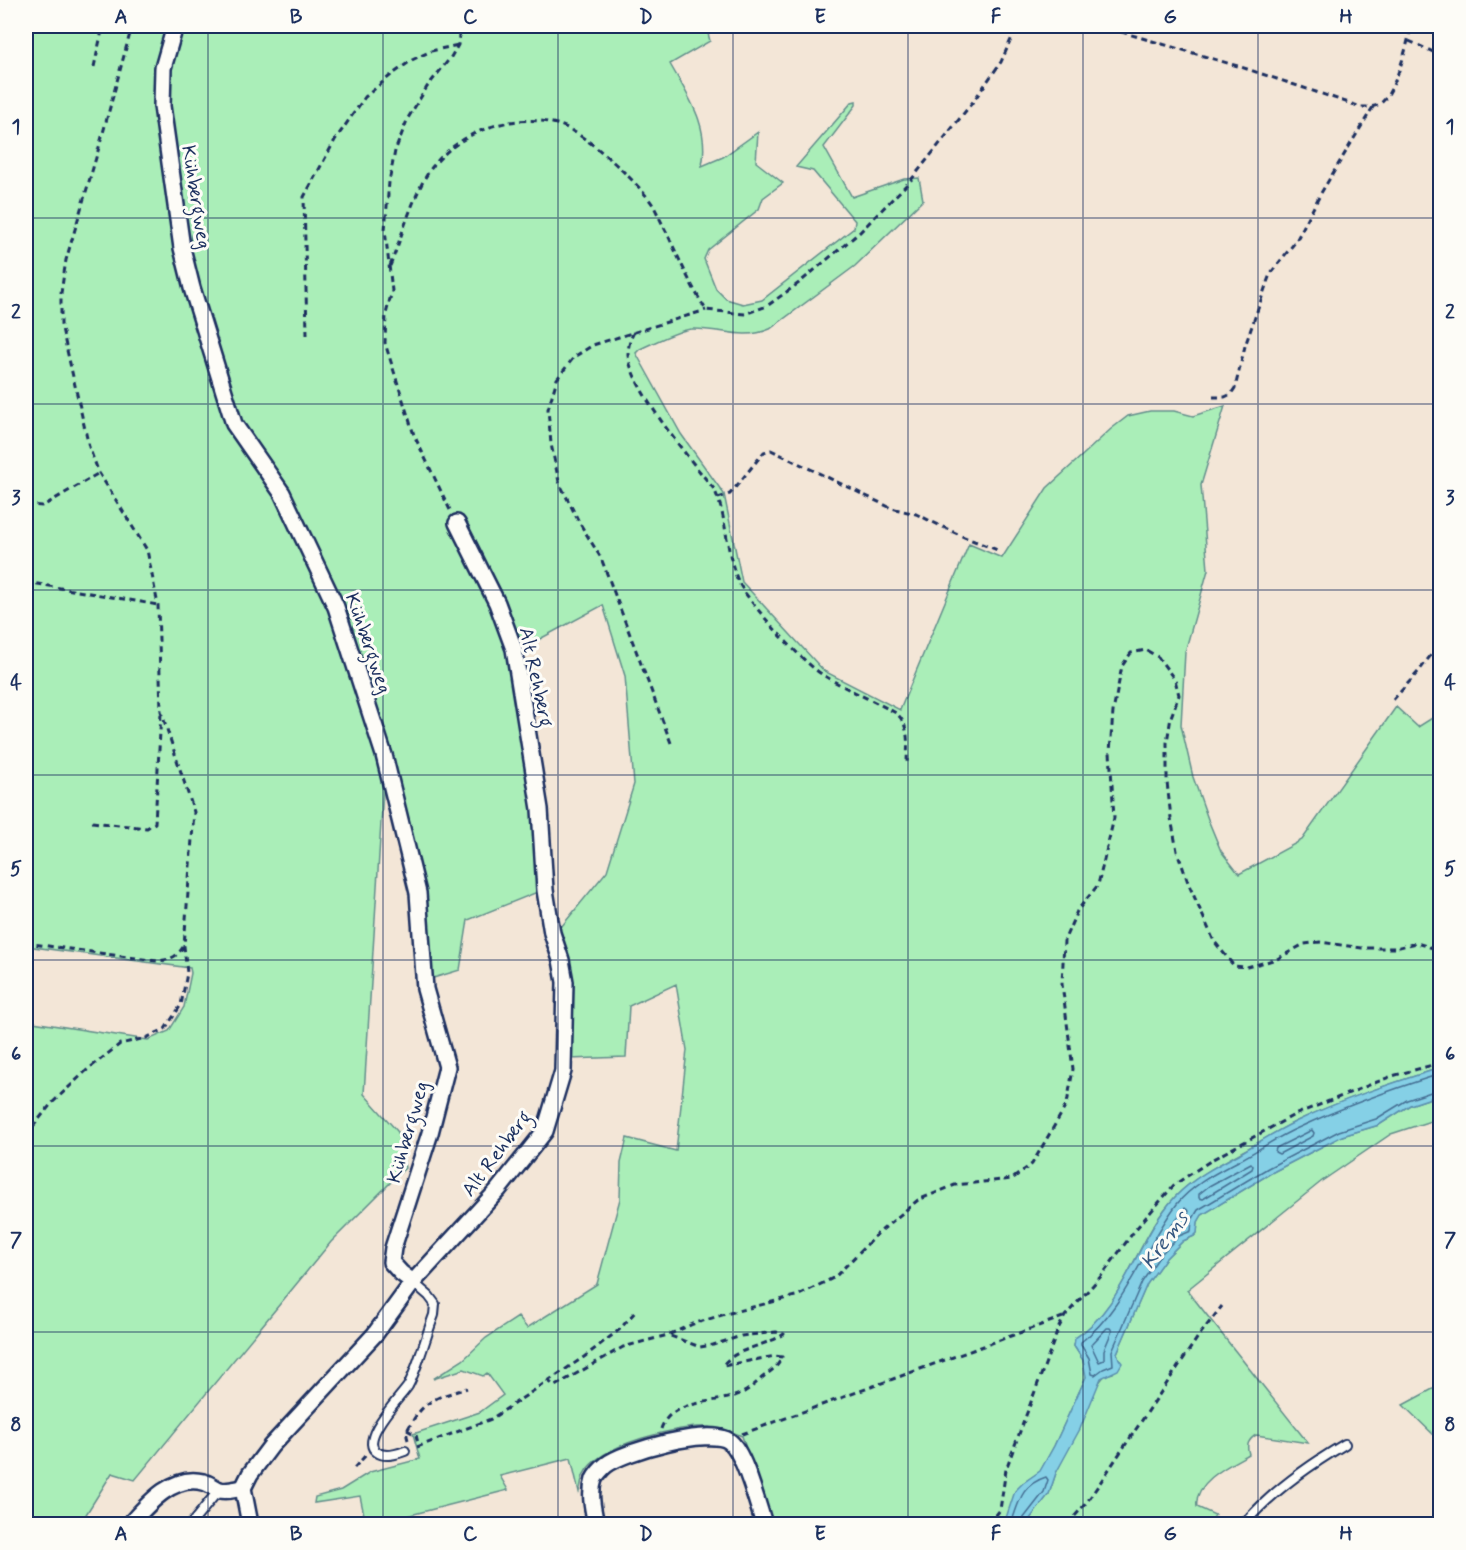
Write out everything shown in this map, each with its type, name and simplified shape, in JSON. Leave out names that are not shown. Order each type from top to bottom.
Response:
[{"type":"street","name":"Kühbergweg","points":[[175,26],[163,68],[162,106],[182,248],[192,288],[234,424],[282,493],[336,607],[384,755],[418,893],[424,989],[447,1067],[430,1133],[393,1248],[391,1262],[413,1282]]},
{"type":"street","name":"Alt Rehberg","points":[[243,1488],[270,1446],[375,1334],[413,1282],[498,1190],[545,1131],[563,1071],[565,982],[550,922],[545,890],[537,787],[514,650],[497,603],[457,523]]},
{"type":"street","points":[[596,1524],[591,1494],[595,1478],[606,1465],[656,1445],[713,1436],[729,1440],[739,1451],[764,1524]]},
{"type":"street","points":[[130,1524],[159,1493],[174,1486],[202,1481],[223,1491],[243,1488],[250,1524]]},
{"type":"lane","points":[[407,1448],[386,1455],[377,1452],[372,1446],[372,1440],[376,1428],[408,1385],[434,1315],[435,1304],[413,1282]]},
{"type":"lane","points":[[1244,1524],[1288,1481],[1345,1444]]},
{"type":"lane","points":[[192,1523],[214,1497],[223,1491]]},
{"type":"path","points":[[94,67],[103,26]]},
{"type":"path","points":[[92,822],[147,828],[156,823],[161,711],[158,605],[147,550],[99,473],[89,447],[61,324],[61,294],[66,260],[132,26]]},
{"type":"path","points":[[457,523],[414,435],[385,343],[386,314],[392,291],[385,230],[389,182],[395,151],[408,118],[427,87],[458,45],[460,26]]},
{"type":"path","points":[[671,743],[601,558],[579,522],[559,482],[551,444],[548,409],[557,379],[574,357],[593,345],[706,310],[745,314],[767,306],[799,283],[860,232],[911,180],[972,103],[1001,62],[1017,26]]},
{"type":"path","points":[[1101,26],[1241,67],[1361,107],[1373,107]]},
{"type":"path","points":[[1213,397],[1225,397],[1235,388],[1245,346],[1270,274],[1296,241],[1321,193],[1373,107],[1383,101],[1398,75],[1411,26]]},
{"type":"path","points":[[1409,40],[1440,55]]},
{"type":"path","points":[[307,335],[304,197],[335,140],[365,97],[390,75],[412,60],[431,51],[458,45]]},
{"type":"path","points":[[390,266],[416,199],[432,167],[455,144],[493,126],[535,119],[563,126],[582,137],[626,175],[652,204],[706,310]]},
{"type":"path","points":[[634,332],[628,354],[632,369],[674,439],[714,489],[728,547],[740,584],[758,609],[809,665],[896,713],[904,720],[907,765]]},
{"type":"path","points":[[718,498],[730,494],[764,452],[771,450],[891,508],[916,514],[1000,551]]},
{"type":"path","points":[[26,505],[43,506],[99,473]]},
{"type":"path","points":[[26,582],[158,605]]},
{"type":"path","points":[[1393,699],[1419,671],[1440,643]]},
{"type":"path","points":[[547,1380],[555,1386],[623,1347],[668,1335],[712,1318],[799,1295],[835,1277],[876,1235],[918,1200],[955,1185],[1012,1179],[1032,1164],[1067,1104],[1073,1069],[1062,984],[1064,941],[1077,910],[1098,885],[1114,818],[1110,752],[1113,712],[1122,666],[1131,653],[1146,650],[1158,657],[1175,680],[1179,695],[1171,717],[1167,742],[1167,782],[1177,851],[1189,885],[1214,941],[1234,966],[1247,967],[1277,959],[1304,944],[1320,942],[1362,948],[1395,948],[1417,943],[1440,948]]},
{"type":"path","points":[[26,1135],[52,1103],[86,1071],[120,1044],[146,1038],[165,1029],[181,1005],[187,973],[184,946],[194,812],[161,711]]},
{"type":"path","points":[[26,943],[157,961],[169,960],[178,955],[184,946]]},
{"type":"path","points":[[989,1524],[1000,1510],[1006,1469],[1065,1316],[1103,1274],[1174,1185],[1212,1159],[1294,1115],[1392,1076],[1440,1063]]},
{"type":"path","points":[[1068,1524],[1086,1502],[1198,1337],[1222,1306]]},
{"type":"path","points":[[407,1430],[416,1436],[418,1447],[491,1419],[584,1357],[610,1337],[635,1312]]},
{"type":"path","points":[[732,1443],[741,1434],[1065,1316]]},
{"type":"path","points":[[656,1445],[663,1422],[681,1407],[741,1394],[779,1364],[782,1357],[775,1356],[723,1366],[725,1361],[744,1351],[774,1341],[784,1334],[776,1332],[741,1336],[700,1347],[668,1335]]},
{"type":"path","points":[[407,1448],[407,1430],[423,1405],[467,1388]]},
{"type":"path","points":[[354,1468],[372,1446]]},
{"type":"green space","points":[[26,26],[706,26],[710,41],[670,64],[691,101],[700,125],[704,152],[702,166],[723,157],[758,132],[756,162],[783,183],[763,198],[759,209],[708,250],[704,259],[716,289],[726,299],[743,304],[762,300],[854,228],[855,221],[813,171],[796,167],[852,102],[856,101],[856,105],[824,147],[852,197],[904,179],[919,178],[923,200],[855,266],[770,329],[741,334],[692,329],[673,334],[636,353],[681,434],[724,494],[742,582],[824,671],[900,710],[969,544],[1002,558],[1047,488],[1128,416],[1150,411],[1174,411],[1193,416],[1225,406],[1201,485],[1208,570],[1185,652],[1181,725],[1193,777],[1221,851],[1239,874],[1302,840],[1396,707],[1418,727],[1440,713],[1440,1068],[1367,1092],[1295,1122],[1207,1172],[1175,1197],[1150,1232],[1107,1308],[1076,1338],[1074,1346],[1083,1360],[1086,1377],[1040,1472],[1023,1483],[1004,1524],[771,1524],[742,1436],[710,1427],[679,1429],[622,1445],[592,1463],[583,1476],[579,1492],[571,1458],[500,1476],[508,1490],[375,1524],[366,1524],[360,1496],[314,1503],[315,1497],[341,1490],[370,1472],[420,1459],[413,1434],[480,1412],[503,1395],[487,1373],[483,1376],[464,1369],[433,1379],[463,1360],[486,1338],[518,1317],[527,1328],[597,1284],[620,1199],[621,1163],[627,1138],[676,1151],[687,1050],[676,984],[629,1006],[626,1057],[569,1059],[557,932],[607,871],[634,784],[625,676],[603,605],[510,655],[535,809],[540,891],[468,920],[460,970],[430,979],[399,787],[383,791],[364,1094],[398,1132],[405,1168],[331,1242],[135,1480],[112,1473],[80,1524],[26,1524],[26,1021],[148,1040],[169,1031],[184,1007],[191,973],[190,968],[26,946]]},
{"type":"green space","points":[[1440,1095],[1440,1118],[1391,1134],[1322,1181],[1187,1290],[1308,1443],[1256,1435],[1253,1437],[1248,1445],[1249,1454],[1215,1475],[1207,1482],[1197,1498],[1197,1507],[1215,1515],[1210,1524],[1026,1524],[1049,1494],[1056,1473],[1097,1385],[1105,1375],[1113,1373],[1119,1359],[1117,1353],[1147,1284],[1165,1259],[1183,1241],[1197,1233],[1198,1222],[1202,1215],[1271,1173],[1342,1136],[1379,1125],[1410,1105]]},
{"type":"green space","points":[[1440,1385],[1440,1441],[1403,1405]]},
{"type":"water","name":"Krems","points":[[1440,1068],[1440,1095],[1410,1105],[1379,1125],[1342,1136],[1271,1173],[1202,1215],[1198,1222],[1197,1233],[1183,1241],[1165,1259],[1147,1284],[1117,1353],[1122,1363],[1118,1370],[1101,1378],[1080,1429],[1056,1473],[1049,1494],[1026,1524],[1004,1524],[1015,1491],[1040,1471],[1086,1377],[1083,1360],[1074,1346],[1075,1338],[1092,1325],[1106,1309],[1150,1232],[1175,1197],[1205,1173],[1295,1122],[1348,1099]]}]
